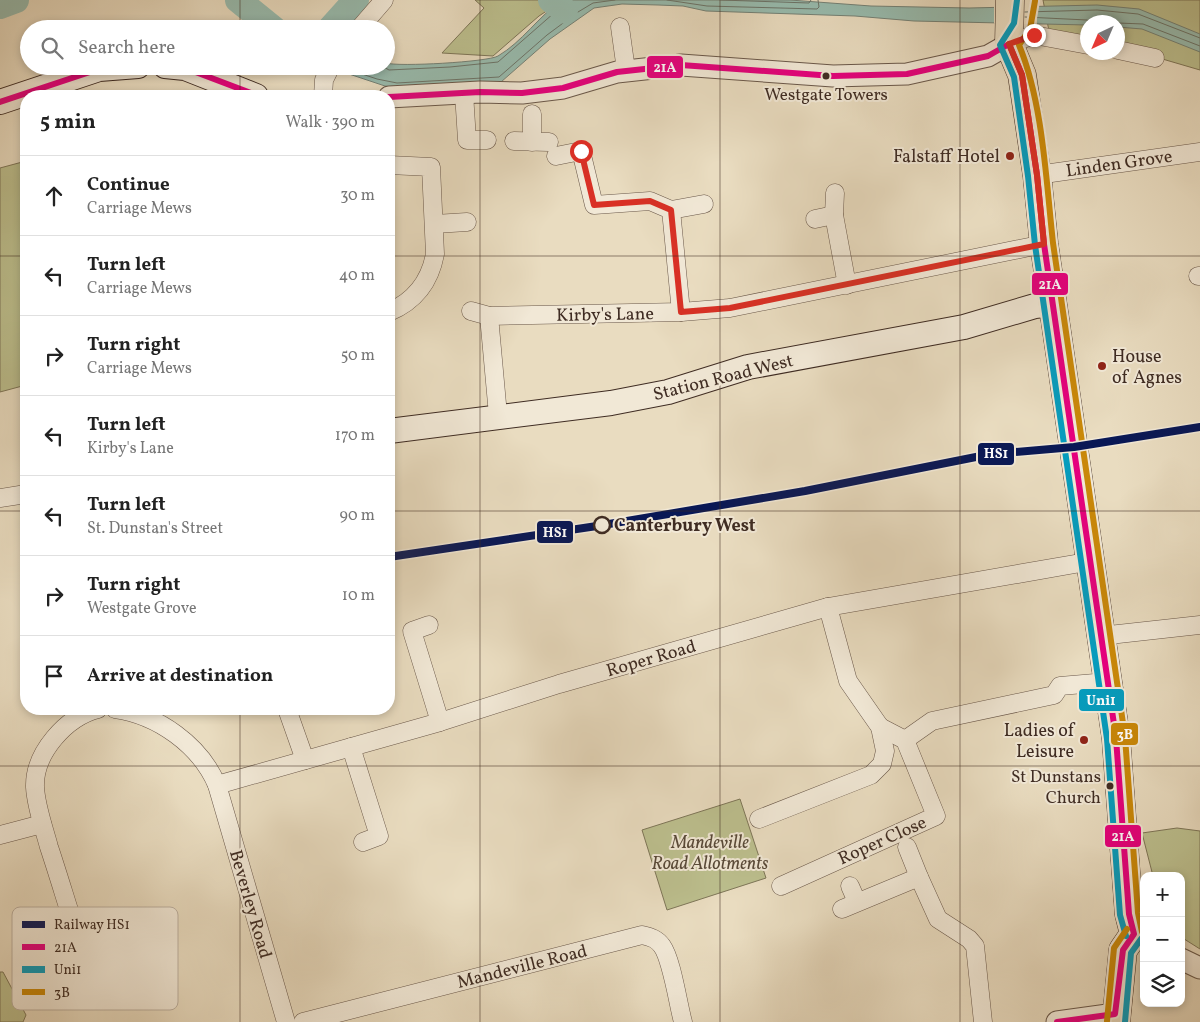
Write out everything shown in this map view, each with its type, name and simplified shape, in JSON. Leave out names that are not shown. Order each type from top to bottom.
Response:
[{"type":"main road","points":[[1016,14],[1044,244],[1092,561],[1100,636],[1116,738],[1129,914],[1139,937],[1124,950],[1116,1018]]},
{"type":"main road","points":[[36,90],[81,75]]},
{"type":"main road","points":[[204,75],[244,90]]},
{"type":"main road","points":[[0,102],[20,95]]},
{"type":"main road","name":"Station Road West","points":[[395,430],[498,415],[548,412],[649,395],[748,367],[932,334],[1035,306],[1053,304]]},
{"type":"street","points":[[367,20],[384,0]]},
{"type":"street","points":[[395,97],[464,93],[532,102],[563,88],[626,70],[681,64],[833,76],[907,74],[988,56],[1016,14],[1034,35],[1080,44]]},
{"type":"street","points":[[620,27],[626,70]]},
{"type":"street","points":[[1125,52],[1155,58]]},
{"type":"street","points":[[323,90],[326,75]]},
{"type":"street","points":[[464,93],[467,140],[487,140]]},
{"type":"street","points":[[532,102],[546,147]]},
{"type":"street","points":[[514,141],[581,151],[594,205],[650,201],[671,210],[704,204]]},
{"type":"street","name":"Linden Grove","points":[[1037,175],[1200,152]]},
{"type":"street","points":[[395,165],[431,166],[435,224],[435,254],[430,274],[409,301],[395,309]]},
{"type":"street","points":[[834,193],[834,215],[847,285]]},
{"type":"street","points":[[671,210],[681,312]]},
{"type":"street","points":[[815,219],[834,215]]},
{"type":"street","points":[[435,224],[467,222]]},
{"type":"street","name":"Kirby's Lane","points":[[471,312],[489,316],[681,312],[730,308],[1044,244]]},
{"type":"street","points":[[489,316],[498,415]]},
{"type":"street","points":[[0,498],[20,495]]},
{"type":"street","name":"Roper Road","points":[[217,785],[440,722],[559,684],[828,607],[1092,561]]},
{"type":"street","points":[[759,819],[871,774],[882,764],[884,751],[880,727],[848,681],[828,607]]},
{"type":"street","points":[[1100,636],[1200,625]]},
{"type":"street","points":[[429,626],[412,631],[440,722]]},
{"type":"street","points":[[880,727],[905,740],[932,721],[1054,695],[1060,686],[1107,682]]},
{"type":"street","points":[[68,907],[42,824],[35,786],[40,761],[51,742],[72,721],[81,715]]},
{"type":"street","name":"Beverley Road","points":[[139,715],[154,721],[183,740],[210,769],[217,785],[286,1022]]},
{"type":"street","points":[[289,715],[305,760]]},
{"type":"street","name":"Roper Close","points":[[781,886],[936,816],[905,740]]},
{"type":"street","points":[[351,747],[379,836],[363,842]]},
{"type":"street","points":[[0,835],[42,824]]},
{"type":"street","points":[[907,848],[938,919],[969,939],[975,946],[983,1022]]},
{"type":"street","points":[[849,899],[919,877]]},
{"type":"street","name":"Mandeville Road","points":[[303,1022],[642,935],[651,936],[666,954],[683,1022]]},
{"type":"street","points":[[1185,961],[1200,968]]},
{"type":"street","points":[[1057,1022],[1116,1018]]},
{"type":"green space","points":[[475,0],[563,0],[539,16],[493,56],[442,53],[484,8]]},
{"type":"green space","points":[[1043,0],[1200,0],[1200,70],[1125,48],[1125,15],[1080,15],[1080,38],[1049,31]]},
{"type":"green space","points":[[20,163],[20,387],[0,392],[0,168]]},
{"type":"green space","name":"Mandeville Road Allotments","points":[[740,799],[766,878],[667,910],[642,830]]},
{"type":"green space","points":[[1177,828],[1200,831],[1200,949],[1185,940],[1185,872],[1152,872],[1142,833]]},
{"type":"green space","points":[[0,972],[3,972],[12,989],[12,1010],[23,1010],[26,1015],[23,1022],[0,1022]]},
{"type":"water","points":[[562,0],[790,0],[871,6],[969,8],[1097,5],[1139,9],[1200,34],[1200,52],[1142,29],[1125,28],[1125,15],[1080,15],[1080,25],[914,21],[855,16],[706,11],[683,6],[622,4],[594,8],[550,39],[501,82],[388,87],[352,75],[395,75],[395,64],[461,62],[498,56],[515,44]]},
{"type":"pier","points":[[1037,4],[1037,25],[997,22],[994,24],[994,5]]},
{"type":"waterway","points":[[0,6],[16,0]]},
{"type":"waterway","points":[[238,0],[263,20]]},
{"type":"waterway","points":[[338,20],[356,0]]},
{"type":"waterway","points":[[551,0],[565,11]]},
{"type":"rail line","name":"HS1","points":[[395,556],[597,526],[805,491],[991,454],[1074,447],[1200,427]]},
{"type":"transit line","name":"Uni1","points":[[1017,0],[1014,23],[1000,45],[1014,77],[1028,176],[1035,245],[1107,739],[1120,915],[1126,936]]},
{"type":"transit line","name":"3B","points":[[1035,1],[1030,29],[1019,45],[1033,92],[1042,142],[1053,243],[1125,737],[1140,922]]},
{"type":"transit line","name":"21A","points":[[395,97],[480,92],[522,93],[563,88],[617,72],[681,65],[833,76],[907,74],[988,56],[1009,44],[1022,75],[1037,175],[1044,244],[1116,738],[1129,914],[1134,934],[1123,950],[1115,1014],[1057,1022]]},
{"type":"transit line","name":"21A","points":[[36,90],[81,75]]},
{"type":"transit line","name":"21A","points":[[203,75],[243,90]]},
{"type":"transit line","name":"21A","points":[[0,102],[20,95]]},
{"type":"transit line","name":"3B","points":[[1107,1021],[1114,948],[1127,929]]},
{"type":"transit line","name":"Uni1","points":[[1125,1022],[1131,953],[1140,940]]},
{"type":"place","name":"Westgate Towers","points":[[826,76]]},
{"type":"place","name":"Falstaff Hotel","points":[[1010,156]]},
{"type":"place","name":"House of Agnes","points":[[1102,366]]},
{"type":"place","name":"Canterbury West","points":[[602,525]]},
{"type":"place","name":"Ladies of Leisure","points":[[1084,740]]},
{"type":"place","name":"St Dunstans Church","points":[[1110,786]]},
{"type":"route","points":[[581,151],[594,205],[650,201],[671,210],[681,312],[730,308],[847,285],[886,275],[1029,248],[1044,244],[1037,175],[1022,75],[1009,44],[1034,35]]}]
